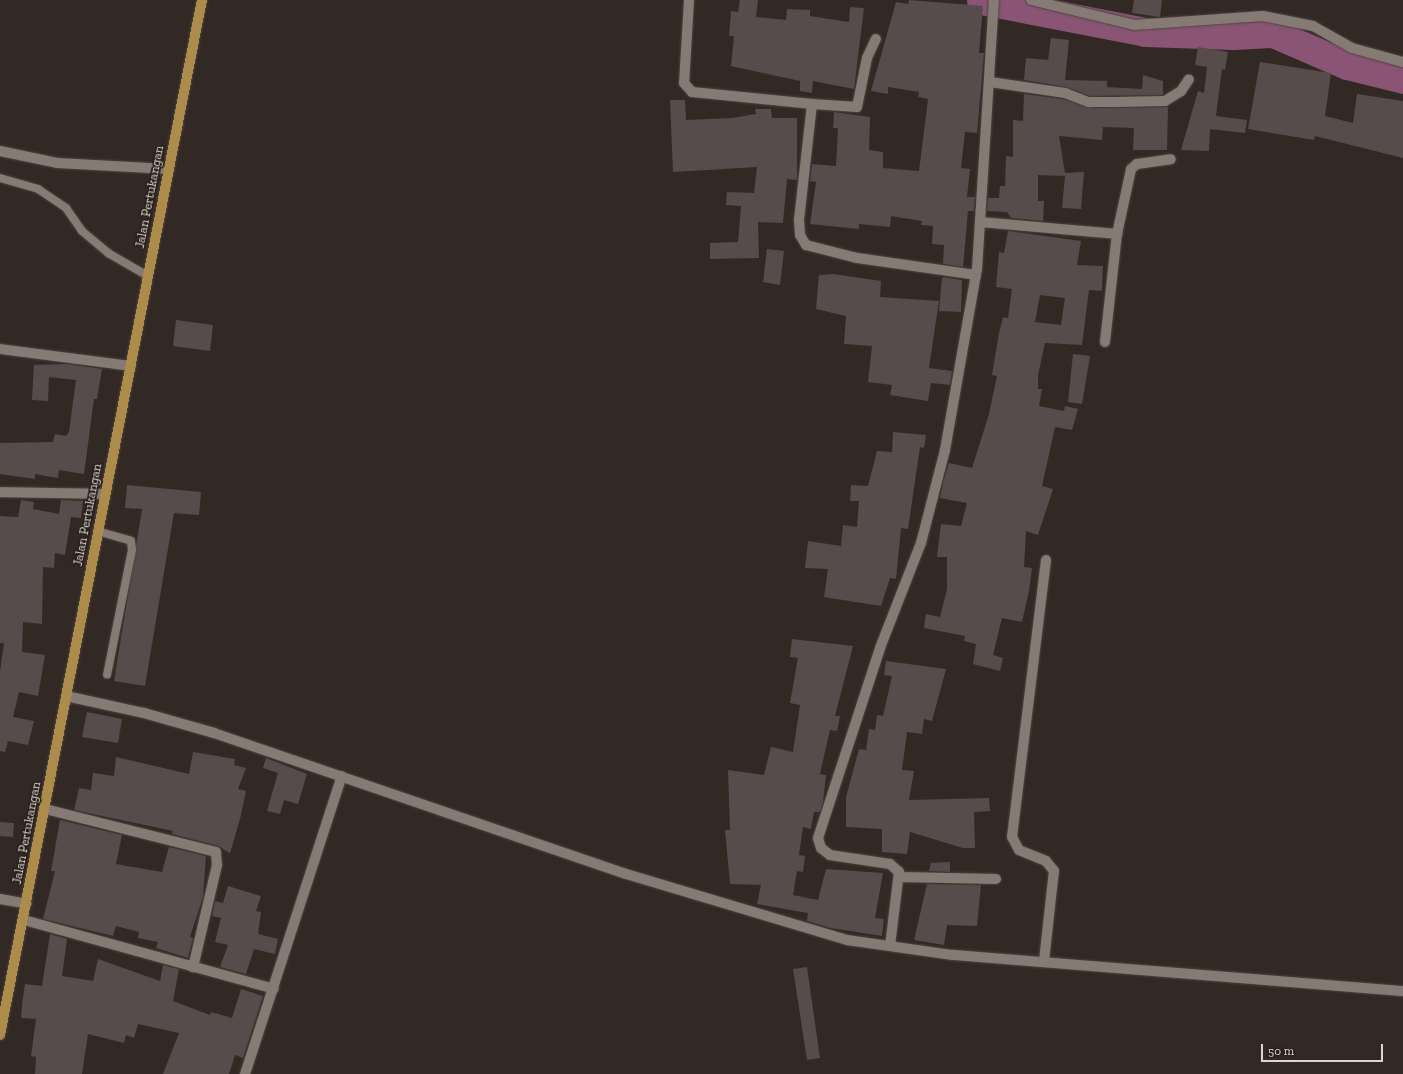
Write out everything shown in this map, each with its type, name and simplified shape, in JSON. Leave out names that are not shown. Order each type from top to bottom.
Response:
[{"type":"main road","name":"Jalan Pertukangan","points":[[0,1035],[2,1015],[24,920],[97,531],[131,366],[202,0]]},
{"type":"street","points":[[689,0],[684,83],[692,92],[857,107],[867,58],[876,40]]},
{"type":"street","points":[[1032,0],[1134,25],[1263,16],[1313,26],[1352,48],[1403,62]]},
{"type":"street","points":[[890,946],[900,877],[890,864],[830,855],[821,848],[818,838],[880,648],[921,543],[945,450],[976,275],[990,82],[994,3]]},
{"type":"street","points":[[990,82],[1065,92],[1089,102],[1116,102],[1165,101],[1181,91],[1189,79]]},
{"type":"street","points":[[812,104],[799,220],[800,235],[806,245],[857,258],[976,275]]},
{"type":"street","points":[[0,151],[56,163],[168,169]]},
{"type":"street","points":[[1105,342],[1117,234],[1131,169],[1137,164],[1171,159]]},
{"type":"street","points":[[980,222],[1117,234]]},
{"type":"street","points":[[0,349],[131,366]]},
{"type":"street","points":[[0,492],[105,494]]},
{"type":"street","points":[[1044,961],[1054,871],[1046,860],[1019,850],[1012,837],[1046,560]]},
{"type":"street","points":[[66,696],[144,713],[214,733],[626,874],[847,940],[890,946],[1044,961],[1403,991]]},
{"type":"street","points":[[245,1074],[274,989],[342,776]]},
{"type":"street","points":[[45,809],[216,852],[217,865],[193,967]]},
{"type":"street","points":[[900,877],[996,879]]},
{"type":"street","points":[[0,899],[27,904]]},
{"type":"street","points":[[24,920],[274,989]]},
{"type":"lane","points":[[0,178],[38,189],[66,208],[82,231],[108,254],[148,276]]},
{"type":"lane","points":[[97,531],[131,541],[132,550],[107,675]]},
{"type":"building","points":[[740,0],[758,0],[756,17],[786,20],[787,9],[810,10],[810,16],[849,22],[850,7],[864,8],[854,89],[813,81],[812,93],[800,91],[800,81],[731,66],[734,36],[729,36],[731,11],[738,12]]},
{"type":"building","points":[[909,0],[983,6],[979,53],[984,53],[977,133],[965,132],[961,168],[970,169],[967,197],[975,197],[974,211],[968,211],[963,267],[943,264],[944,245],[932,244],[933,226],[921,225],[922,221],[891,216],[890,227],[859,224],[859,229],[810,224],[816,182],[810,181],[812,164],[836,166],[838,128],[833,128],[834,112],[870,117],[869,150],[883,152],[883,168],[919,171],[928,99],[918,97],[919,92],[888,87],[888,94],[871,91],[896,2],[908,4]]},
{"type":"building","points":[[1134,0],[1162,0],[1160,17],[1132,13]]},
{"type":"building","points":[[1051,38],[1069,40],[1065,80],[1107,81],[1107,87],[1142,89],[1143,75],[1163,81],[1163,95],[1090,96],[1066,87],[1024,80],[1026,58],[1048,60]]},
{"type":"building","points":[[1198,47],[1228,52],[1225,70],[1222,69],[1216,116],[1247,120],[1245,133],[1210,129],[1209,151],[1181,150],[1198,91],[1204,93],[1207,67],[1195,65]]},
{"type":"building","points":[[1260,62],[1331,73],[1325,116],[1353,123],[1357,94],[1403,101],[1403,158],[1315,136],[1314,140],[1248,129]]},
{"type":"building","points":[[1024,94],[1063,99],[1089,108],[1168,107],[1167,150],[1133,150],[1134,128],[1103,127],[1102,140],[1059,136],[1065,173],[1084,172],[1081,209],[1062,208],[1065,176],[1038,175],[1038,201],[1044,201],[1043,221],[1011,218],[1007,212],[987,211],[988,198],[999,198],[1000,186],[1005,186],[1006,156],[1013,157],[1013,120],[1023,121]]},
{"type":"building","points":[[670,100],[685,100],[686,120],[732,118],[756,114],[755,109],[771,109],[772,118],[797,118],[797,180],[787,179],[783,223],[758,222],[759,258],[710,259],[710,243],[738,242],[741,206],[726,205],[727,192],[754,193],[757,167],[673,172]]},
{"type":"building","points":[[1008,231],[1081,241],[1077,265],[1103,266],[1102,291],[1089,290],[1082,345],[1045,343],[1038,375],[1038,389],[1042,389],[1039,406],[1064,411],[1065,406],[1078,409],[1072,430],[1055,427],[1042,486],[1053,489],[1038,535],[1026,531],[1024,567],[1032,568],[1029,591],[1022,622],[1002,618],[993,655],[1003,658],[1000,671],[973,664],[976,644],[964,641],[965,636],[924,628],[926,614],[940,617],[947,589],[947,557],[937,557],[941,524],[961,526],[967,503],[940,498],[943,482],[949,463],[972,468],[989,414],[997,376],[992,375],[999,333],[1003,317],[1008,318],[1012,289],[996,287],[999,252],[1004,253]],"holes":[[[1040,295],[1065,298],[1061,325],[1035,322]]]},
{"type":"building","points":[[767,249],[784,251],[780,285],[763,282]]},
{"type":"building","points":[[833,274],[881,281],[880,297],[939,301],[929,368],[952,371],[950,385],[931,383],[928,401],[890,395],[892,385],[868,382],[872,346],[844,344],[846,316],[816,309],[819,275]]},
{"type":"building","points":[[942,277],[962,280],[961,312],[939,311]]},
{"type":"building","points":[[176,320],[213,325],[210,351],[173,346]]},
{"type":"building","points":[[1073,354],[1090,356],[1082,404],[1068,402]]},
{"type":"building","points":[[68,364],[102,369],[97,399],[94,399],[84,474],[59,470],[58,478],[35,474],[35,479],[0,474],[0,443],[53,442],[55,434],[66,436],[69,432],[76,380],[49,377],[48,401],[32,400],[34,365]]},
{"type":"building","points":[[893,432],[926,435],[924,448],[920,447],[908,529],[901,528],[896,579],[890,578],[881,606],[824,597],[828,569],[805,568],[808,541],[841,546],[843,525],[857,527],[859,501],[850,501],[851,485],[868,486],[877,451],[892,452]]},
{"type":"building","points":[[127,485],[201,492],[199,515],[174,513],[145,686],[114,681],[142,509],[125,508]]},
{"type":"building","points":[[21,500],[34,502],[33,509],[59,514],[61,500],[83,501],[81,518],[71,517],[65,555],[55,553],[54,568],[43,567],[42,624],[23,622],[22,652],[45,655],[38,696],[19,692],[13,717],[34,721],[28,745],[8,741],[5,752],[0,751],[0,671],[4,643],[0,643],[0,516],[18,517]]},
{"type":"building","points":[[792,639],[853,646],[835,716],[840,716],[837,731],[830,730],[820,774],[826,775],[823,803],[820,812],[814,812],[811,829],[803,827],[799,855],[805,856],[803,872],[797,871],[793,895],[818,900],[826,869],[883,873],[875,918],[884,919],[882,936],[831,928],[807,921],[808,913],[757,904],[761,885],[730,884],[725,830],[730,830],[728,770],[764,775],[771,747],[793,752],[800,705],[790,703],[798,658],[790,657]]},
{"type":"building","points":[[886,661],[946,669],[932,721],[924,719],[922,734],[907,732],[902,770],[914,771],[909,800],[989,798],[990,811],[974,812],[975,848],[963,848],[910,832],[907,854],[882,852],[882,829],[846,827],[846,797],[859,749],[866,750],[869,729],[875,730],[877,715],[883,716],[892,676],[884,675]]},
{"type":"building","points":[[87,712],[122,719],[118,743],[82,737]]},
{"type":"building","points":[[193,752],[235,759],[234,765],[246,768],[238,789],[246,791],[230,853],[218,846],[172,834],[173,831],[74,810],[79,788],[91,790],[93,773],[114,776],[116,757],[189,774]]},
{"type":"building","points":[[266,758],[307,774],[298,804],[284,800],[280,814],[267,811],[278,773],[263,768]]},
{"type":"building","points":[[60,820],[122,835],[116,864],[162,872],[169,847],[206,856],[203,897],[190,937],[193,938],[188,958],[156,948],[158,942],[138,938],[139,932],[116,926],[113,936],[43,919],[55,871],[51,871]]},
{"type":"building","points":[[0,822],[14,823],[13,837],[0,836]]},
{"type":"building","points":[[950,862],[950,872],[929,871],[931,863]]},
{"type":"building","points":[[927,884],[981,885],[977,926],[947,925],[944,945],[914,940]]},
{"type":"building","points":[[228,886],[261,896],[256,911],[261,912],[258,934],[278,939],[275,954],[254,949],[246,974],[220,967],[228,945],[215,942],[221,918],[212,916],[215,901],[223,903]]},
{"type":"building","points":[[50,934],[67,939],[62,976],[93,981],[98,959],[160,981],[163,965],[179,969],[173,1001],[210,1015],[211,1012],[232,1018],[241,989],[263,996],[243,1058],[235,1055],[229,1074],[163,1074],[179,1033],[138,1024],[134,1038],[126,1035],[124,1043],[88,1034],[82,1074],[35,1074],[36,1057],[31,1056],[36,1019],[21,1018],[22,1005],[25,984],[42,986]]},
{"type":"building","points":[[807,967],[820,1058],[807,1060],[793,969]]},
{"type":"waterway","points":[[981,0],[1145,32],[1233,35],[1273,33],[1347,65],[1403,79]]}]
